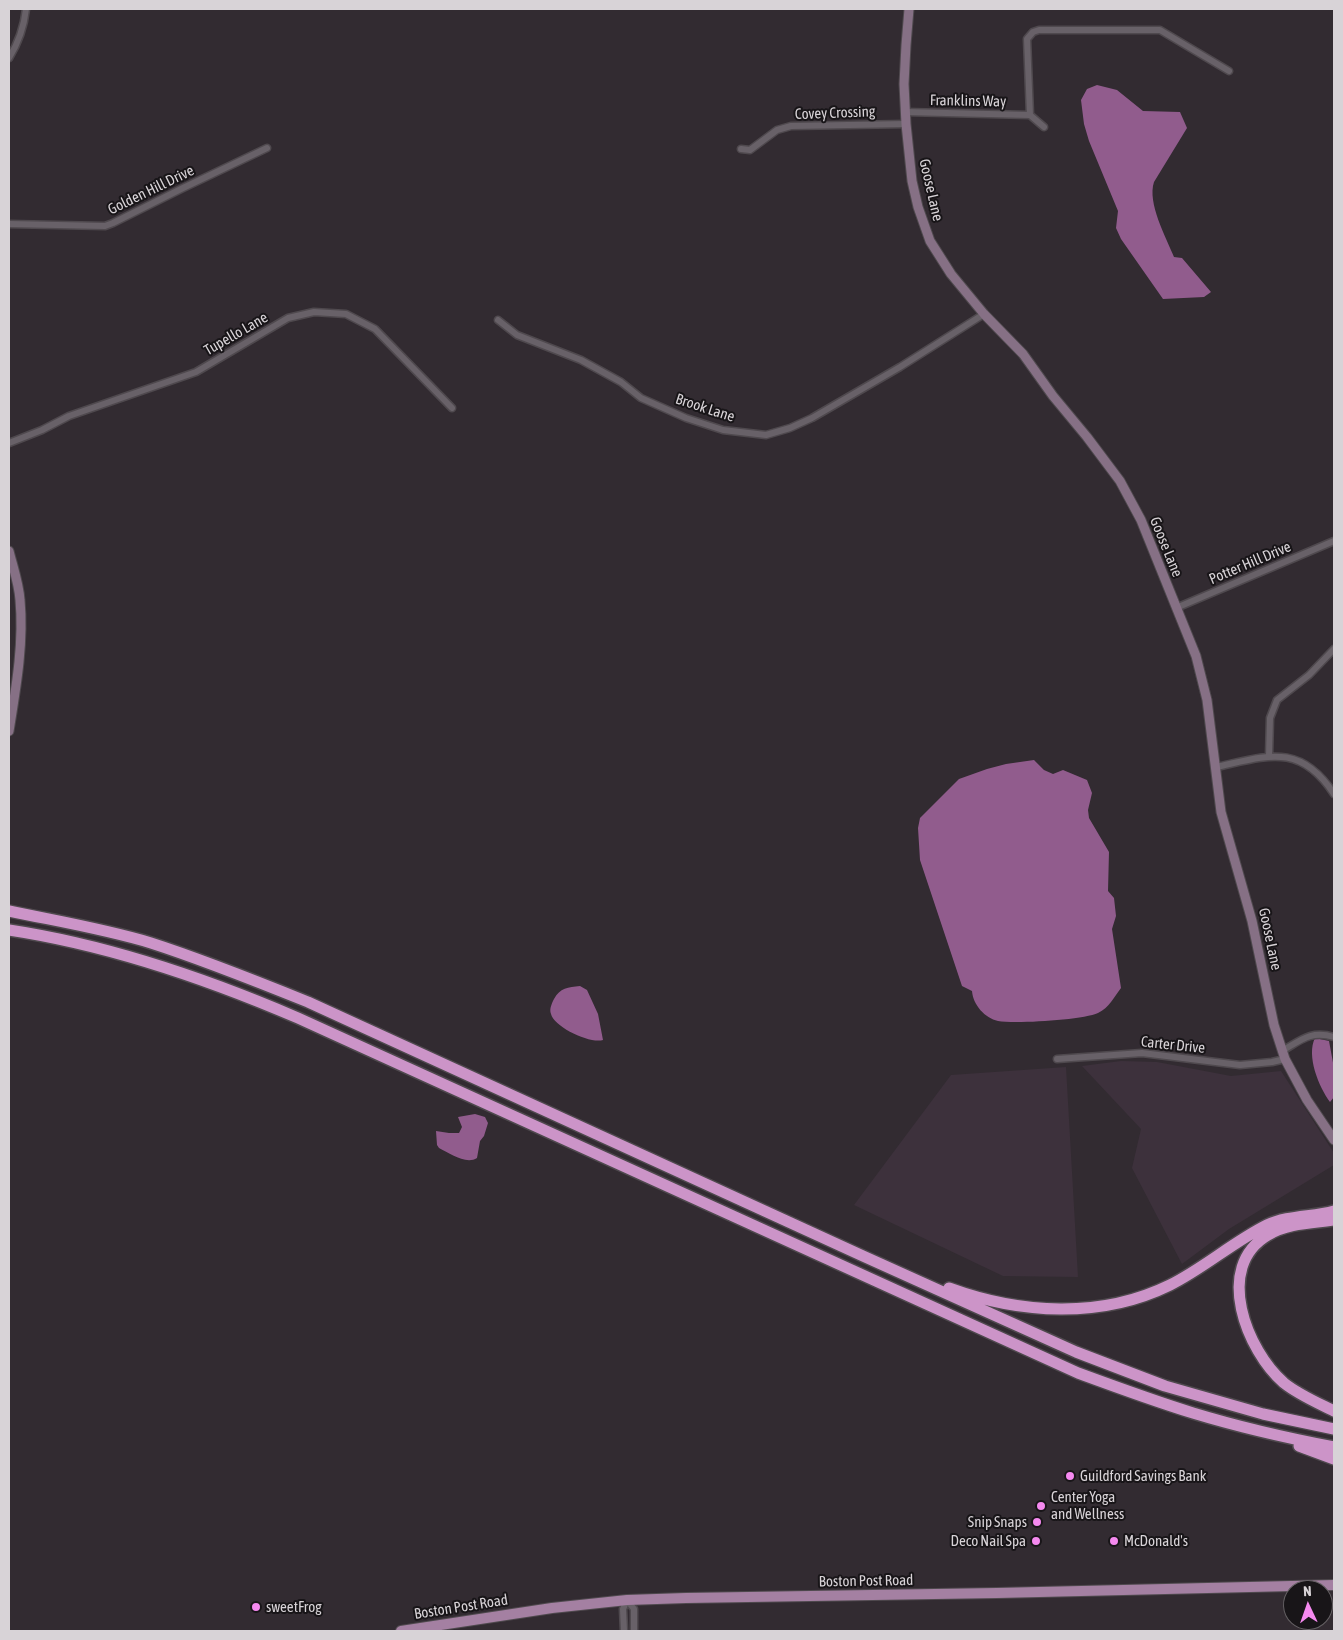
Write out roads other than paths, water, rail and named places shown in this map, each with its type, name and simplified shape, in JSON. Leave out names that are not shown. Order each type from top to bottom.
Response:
[{"type":"highway","points":[[9,912],[70,923],[149,942],[225,968],[317,1006],[1076,1352],[1165,1386],[1263,1414],[1334,1429]]},
{"type":"highway","points":[[9,930],[106,951],[168,967],[233,990],[352,1042],[1078,1373],[1138,1395],[1240,1426],[1334,1459]]},
{"type":"highway","points":[[863,1256],[961,1292],[1006,1305],[1040,1309],[1104,1306],[1139,1297],[1169,1285],[1269,1224],[1290,1218],[1334,1211]]},
{"type":"highway","points":[[1334,1220],[1287,1227],[1267,1235],[1251,1250],[1242,1268],[1239,1291],[1242,1314],[1251,1340],[1266,1363],[1285,1383],[1334,1411]]},
{"type":"highway","points":[[1240,1426],[1334,1448]]},
{"type":"main road","name":"Boston Post Road","points":[[401,1631],[552,1608],[627,1600],[998,1594],[1334,1585]]},
{"type":"street","points":[[9,58],[20,39],[26,9]]},
{"type":"street","name":"Goose Lane","points":[[909,9],[906,45],[906,124],[912,181],[918,207],[930,241],[951,274],[984,314],[1023,354],[1120,480],[1141,520],[1196,656],[1205,691],[1222,812],[1244,888],[1274,1025],[1284,1055],[1307,1100],[1334,1140]]},
{"type":"street","name":"Franklins Way","points":[[905,112],[1030,115],[1027,39],[1033,32],[1039,30],[1160,30],[1230,71]]},
{"type":"street","points":[[1030,115],[1044,127]]},
{"type":"street","name":"Covey Crossing","points":[[742,150],[750,150],[777,130],[791,126],[906,124]]},
{"type":"street","name":"Golden Hill Drive","points":[[9,224],[105,226],[113,224],[267,148]]},
{"type":"street","name":"Tupello Lane","points":[[9,443],[70,416],[196,372],[288,318],[314,312],[346,314],[375,328],[452,408]]},
{"type":"street","name":"Brook Lane","points":[[498,320],[517,335],[581,360],[621,382],[641,398],[686,418],[723,430],[766,435],[790,428],[812,418],[900,367],[984,314]]},
{"type":"street","name":"Potter Hill Drive","points":[[1176,608],[1334,541]]},
{"type":"street","points":[[9,551],[20,599],[20,622],[18,674],[9,731]]},
{"type":"street","points":[[1269,756],[1270,718],[1277,700],[1309,675],[1334,649]]},
{"type":"street","points":[[1216,767],[1269,756],[1292,757],[1309,766],[1332,787],[1334,794]]},
{"type":"street","points":[[1284,1055],[1310,1035],[1334,1037]]},
{"type":"street","name":"Carter Drive","points":[[1057,1059],[1142,1053],[1240,1065],[1272,1062],[1284,1055]]},
{"type":"street","points":[[624,1631],[623,1608],[627,1600],[634,1609],[634,1631]]},
{"type":"place","name":"Guildford Savings Bank","points":[[1070,1476]]},
{"type":"place","name":"Center Yoga and Wellness","points":[[1041,1506]]},
{"type":"place","name":"Snip Snaps","points":[[1037,1522]]},
{"type":"place","name":"Deco Nail Spa","points":[[1036,1541]]},
{"type":"place","name":"McDonald's","points":[[1114,1541]]},
{"type":"place","name":"sweetFrog","points":[[256,1607]]}]
